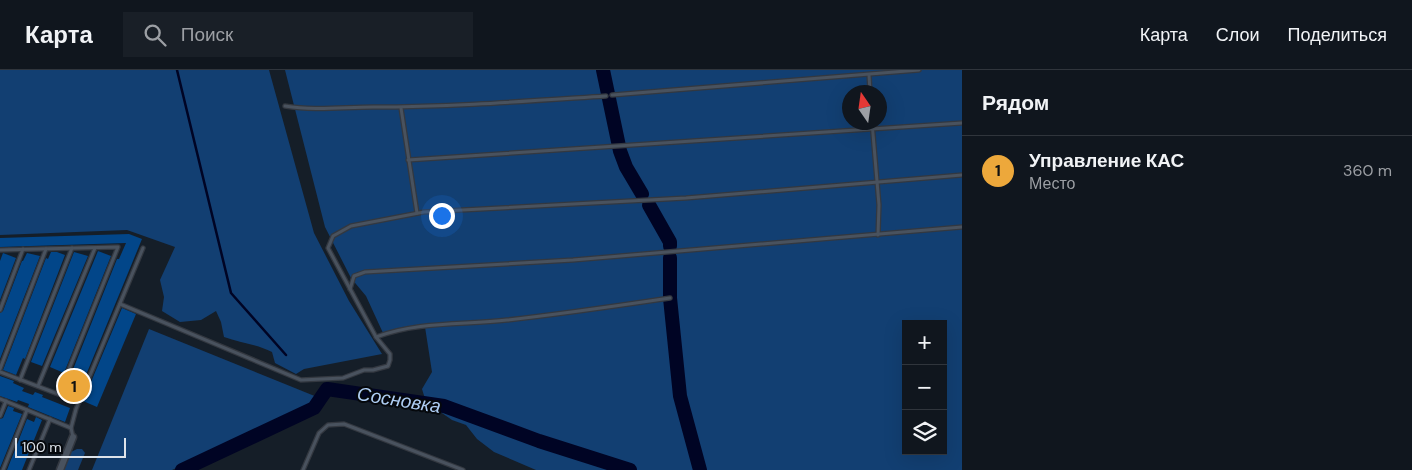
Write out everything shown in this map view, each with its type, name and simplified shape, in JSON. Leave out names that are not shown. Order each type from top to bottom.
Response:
[{"type":"street","points":[[60,470],[73,437]]},
{"type":"lane","points":[[612,95],[740,83],[919,70]]},
{"type":"lane","points":[[869,75],[870,85]]},
{"type":"lane","points":[[286,106],[306,110],[364,107],[401,108],[606,96]]},
{"type":"lane","points":[[401,108],[417,213]]},
{"type":"lane","points":[[887,127],[962,122]]},
{"type":"lane","points":[[408,160],[845,130]]},
{"type":"lane","points":[[873,130],[879,205],[878,235]]},
{"type":"lane","points":[[120,304],[301,380],[343,378],[364,370],[388,366],[390,360],[390,354],[376,337],[328,248],[333,236],[351,226],[417,213],[686,198],[962,175]]},
{"type":"lane","points":[[350,289],[354,276],[365,272],[573,260],[962,227]]},
{"type":"lane","points":[[0,251],[118,247],[59,394]]},
{"type":"lane","points":[[20,380],[72,248]]},
{"type":"lane","points":[[38,386],[95,248]]},
{"type":"lane","points":[[73,437],[70,428],[79,402],[143,248]]},
{"type":"lane","points":[[46,249],[0,370],[20,380],[79,402]]},
{"type":"lane","points":[[0,310],[23,250]]},
{"type":"lane","points":[[376,337],[388,332],[436,324],[506,320],[670,298]]},
{"type":"lane","points":[[0,399],[70,428]]},
{"type":"lane","points":[[0,416],[6,402]]},
{"type":"lane","points":[[3,470],[27,410]]},
{"type":"lane","points":[[28,470],[50,419]]},
{"type":"lane","points":[[303,470],[319,433],[328,425],[344,424],[462,470]]},
{"type":"shaded area","points":[[0,70],[269,70],[314,233],[349,301],[382,354],[304,369],[296,374],[275,363],[272,352],[224,337],[221,322],[216,311],[201,320],[180,322],[162,311],[164,297],[160,280],[175,247],[127,230],[0,235]]},
{"type":"shaded area","points":[[285,70],[962,70],[962,470],[536,470],[494,452],[477,439],[466,425],[452,420],[426,402],[422,389],[432,372],[425,327],[383,333],[366,296],[351,278],[325,227]]},
{"type":"shaded area","points":[[149,329],[322,399],[172,470],[92,470]]},
{"type":"shaded area","points":[[82,449],[85,453],[78,470],[64,470],[71,452]]},
{"type":"building","points":[[129,234],[142,239],[79,392],[66,387],[117,259],[119,259],[126,243],[0,247],[0,238]]},
{"type":"building","points":[[98,251],[111,256],[64,373],[50,367]]},
{"type":"building","points":[[51,252],[65,255],[25,359],[23,358],[16,375],[3,370],[46,258],[48,259]]},
{"type":"building","points":[[74,252],[88,256],[42,366],[31,362]]},
{"type":"building","points":[[3,253],[16,258],[0,300],[0,261]]},
{"type":"building","points":[[27,253],[40,256],[0,359],[0,313],[3,311],[22,261]]},
{"type":"building","points":[[122,308],[136,314],[97,407],[83,401]]},
{"type":"building","points":[[0,376],[14,381],[13,383],[24,388],[22,391],[33,395],[35,392],[43,395],[42,397],[70,408],[65,422],[28,407],[29,404],[0,396]]},
{"type":"building","points":[[8,406],[14,408],[13,411],[22,414],[0,468],[0,419],[3,418]]},
{"type":"building","points":[[36,417],[42,420],[22,470],[7,470],[27,419],[34,422]]},
{"type":"waterway","points":[[177,70],[231,293],[286,355]]},
{"type":"waterway","name":"Сосновка","points":[[603,70],[620,151],[626,167],[642,194]]},
{"type":"waterway","name":"Сосновка","points":[[649,205],[670,242],[670,246]]},
{"type":"waterway","name":"Сосновка","points":[[670,258],[670,298],[680,396],[700,470]]},
{"type":"waterway","name":"Сосновка","points":[[182,470],[314,408],[327,389],[444,406],[539,441],[630,470]]},
{"type":"place","name":"Управление КАС","points":[[74,386]]}]
